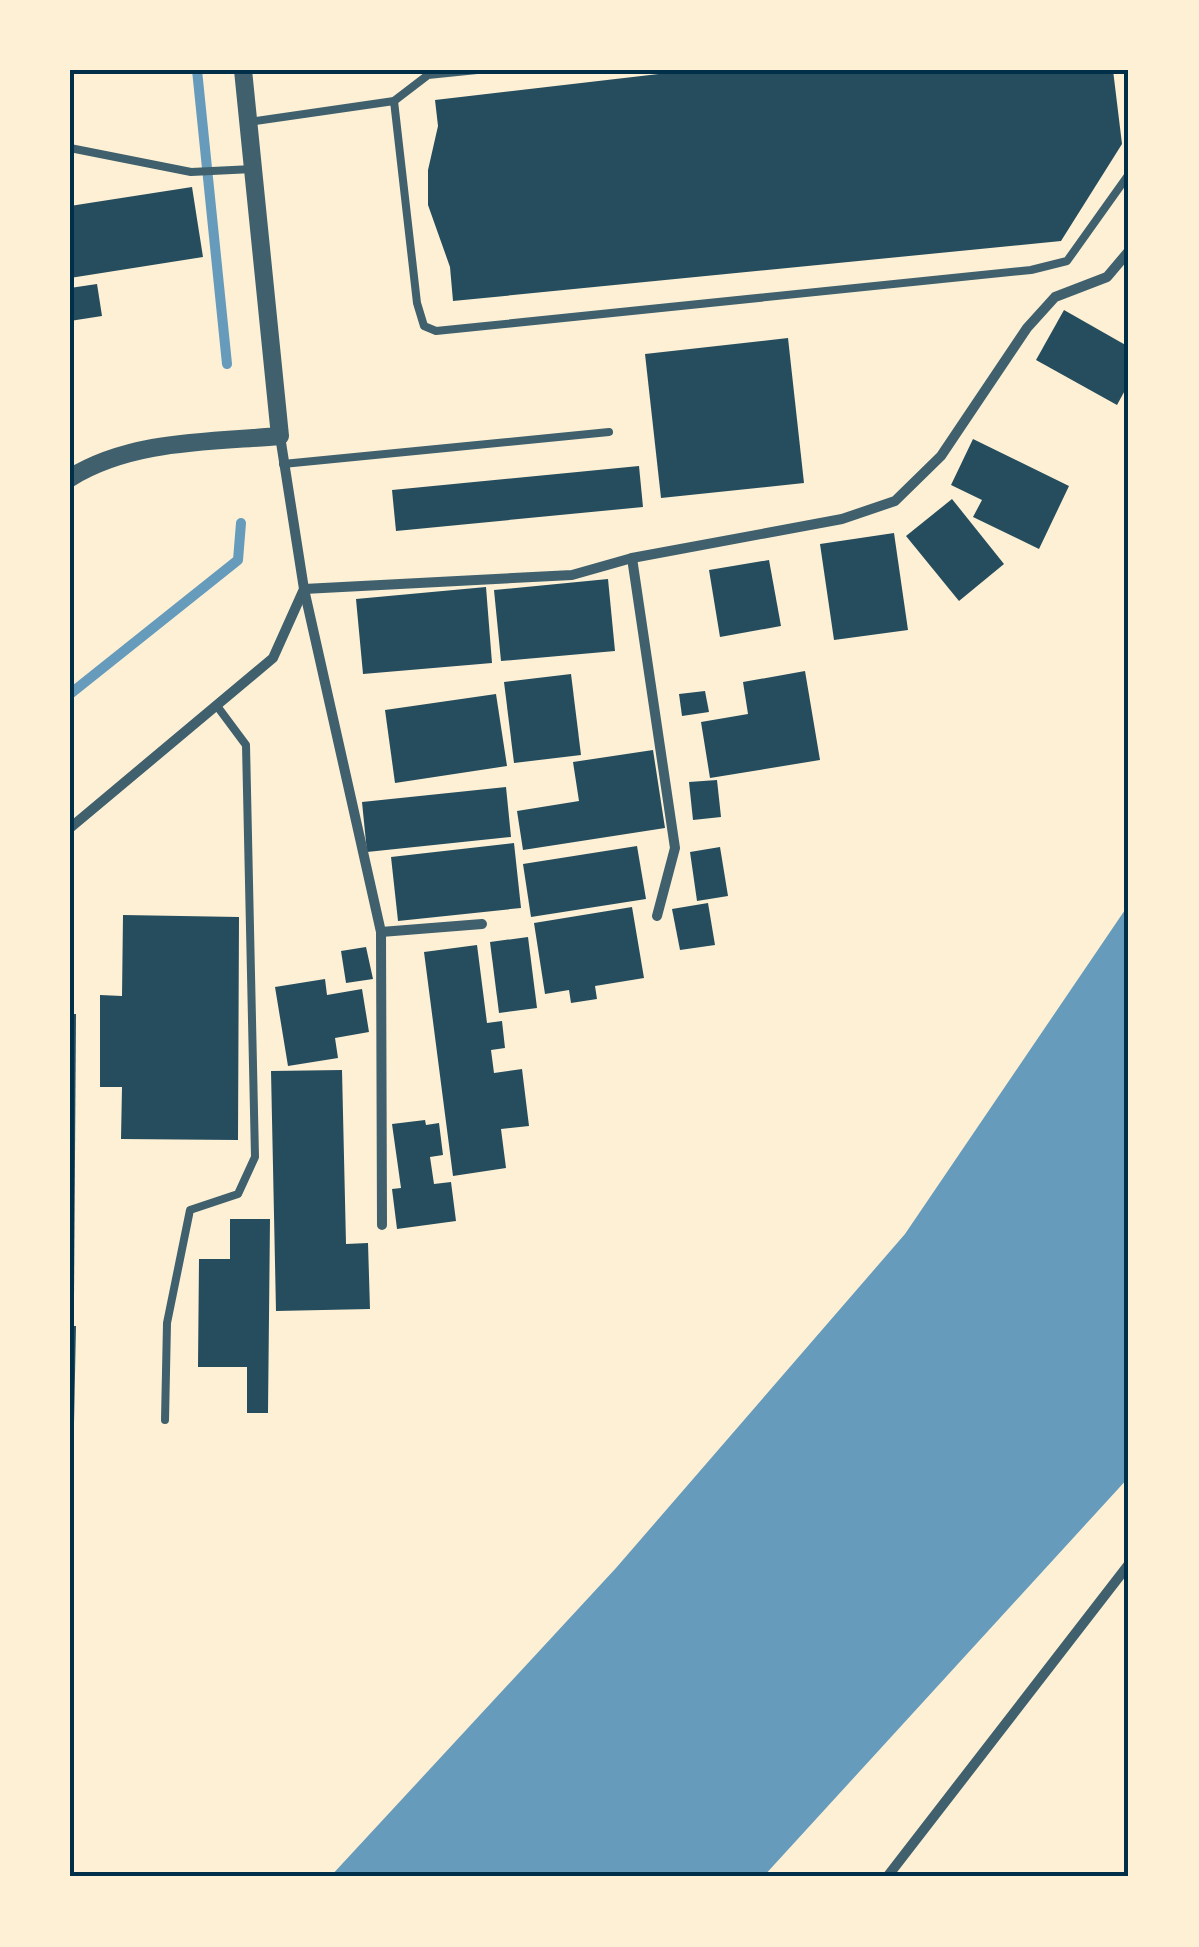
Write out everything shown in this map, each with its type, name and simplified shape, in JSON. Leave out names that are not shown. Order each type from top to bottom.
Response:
[{"type":"street","points":[[243,70],[283,464],[304,589],[381,932],[382,1225]]},
{"type":"street","points":[[304,589],[572,574],[632,558],[842,519],[895,501],[941,456],[1027,328],[1055,297],[1107,277],[1129,250]]},
{"type":"street","points":[[70,478],[99,460],[154,447],[280,436]]},
{"type":"street","points":[[632,558],[675,848],[657,916]]},
{"type":"street","points":[[70,828],[273,658],[304,589]]},
{"type":"street","points":[[381,932],[482,924]]},
{"type":"street","points":[[887,1877],[1129,1564]]},
{"type":"lane","points":[[249,122],[394,101],[428,75],[477,70]]},
{"type":"lane","points":[[394,101],[416,303],[424,326],[436,332],[1032,270],[1067,261],[1129,174]]},
{"type":"lane","points":[[70,148],[204,173],[253,168]]},
{"type":"lane","points":[[283,464],[609,432]]},
{"type":"lane","points":[[165,1420],[167,1323],[190,1210],[238,1194],[255,1158],[246,745],[217,706]]},
{"type":"water","points":[[1129,904],[1129,1477],[763,1877],[330,1877],[616,1568],[905,1234]]},
{"type":"building","points":[[693,70],[1113,70],[1122,144],[1061,241],[453,301],[450,267],[428,205],[428,170],[438,126],[435,100]]},
{"type":"building","points":[[192,187],[203,257],[70,278],[70,206]]},
{"type":"building","points":[[97,284],[102,316],[70,321],[70,288]]},
{"type":"building","points":[[1064,310],[1129,347],[1129,383],[1117,405],[1036,360]]},
{"type":"building","points":[[788,338],[804,483],[661,498],[645,354]]},
{"type":"building","points":[[973,439],[1069,486],[1039,549],[973,517],[982,500],[951,485]]},
{"type":"building","points":[[639,466],[643,507],[396,531],[392,490]]},
{"type":"building","points":[[952,499],[1004,564],[959,601],[906,536]]},
{"type":"building","points":[[894,533],[908,630],[834,640],[820,544]]},
{"type":"building","points":[[769,560],[781,626],[720,637],[709,570]]},
{"type":"building","points":[[608,579],[615,651],[501,661],[494,590]]},
{"type":"building","points":[[486,587],[492,663],[363,674],[356,599]]},
{"type":"building","points":[[805,671],[820,760],[710,778],[701,722],[748,714],[743,682]]},
{"type":"building","points":[[571,674],[581,755],[514,763],[504,682]]},
{"type":"building","points":[[705,691],[709,712],[682,716],[679,694]]},
{"type":"building","points":[[496,694],[507,766],[395,783],[385,710]]},
{"type":"building","points":[[653,750],[665,828],[523,850],[517,811],[579,801],[573,762]]},
{"type":"building","points":[[717,780],[721,817],[693,820],[689,782]]},
{"type":"building","points":[[506,787],[511,837],[367,852],[362,802]]},
{"type":"building","points":[[514,843],[521,908],[398,921],[391,857]]},
{"type":"building","points":[[637,846],[646,899],[531,917],[523,864]]},
{"type":"building","points":[[720,847],[728,896],[697,901],[690,852]]},
{"type":"building","points":[[708,903],[715,945],[680,950],[672,909]]},
{"type":"building","points":[[632,907],[644,978],[595,986],[597,999],[571,1003],[569,990],[545,994],[534,923]]},
{"type":"building","points":[[123,915],[239,917],[238,1140],[121,1139],[122,1087],[100,1087],[100,995],[122,996]]},
{"type":"building","points":[[528,937],[537,1008],[499,1013],[490,942]]},
{"type":"building","points":[[477,945],[487,1023],[502,1021],[505,1048],[491,1050],[494,1073],[522,1069],[529,1126],[501,1129],[506,1168],[453,1176],[424,952]]},
{"type":"building","points":[[366,947],[373,979],[346,983],[341,951]]},
{"type":"building","points":[[325,979],[327,995],[362,989],[369,1032],[335,1038],[338,1058],[288,1066],[275,987]]},
{"type":"building","points":[[70,1014],[76,1014],[74,1297],[70,1297]]},
{"type":"building","points":[[342,1070],[346,1244],[368,1243],[370,1309],[276,1311],[271,1071]]},
{"type":"building","points":[[425,1120],[426,1125],[439,1123],[443,1155],[430,1157],[434,1184],[451,1182],[456,1221],[397,1229],[392,1189],[401,1188],[392,1124]]},
{"type":"building","points":[[230,1219],[270,1219],[268,1413],[247,1413],[247,1367],[198,1367],[199,1259],[230,1259]]},
{"type":"building","points":[[70,1326],[76,1326],[73,1471],[70,1471]]},
{"type":"waterway","points":[[197,70],[227,364]]},
{"type":"waterway","points":[[70,694],[238,560],[241,523]]}]
